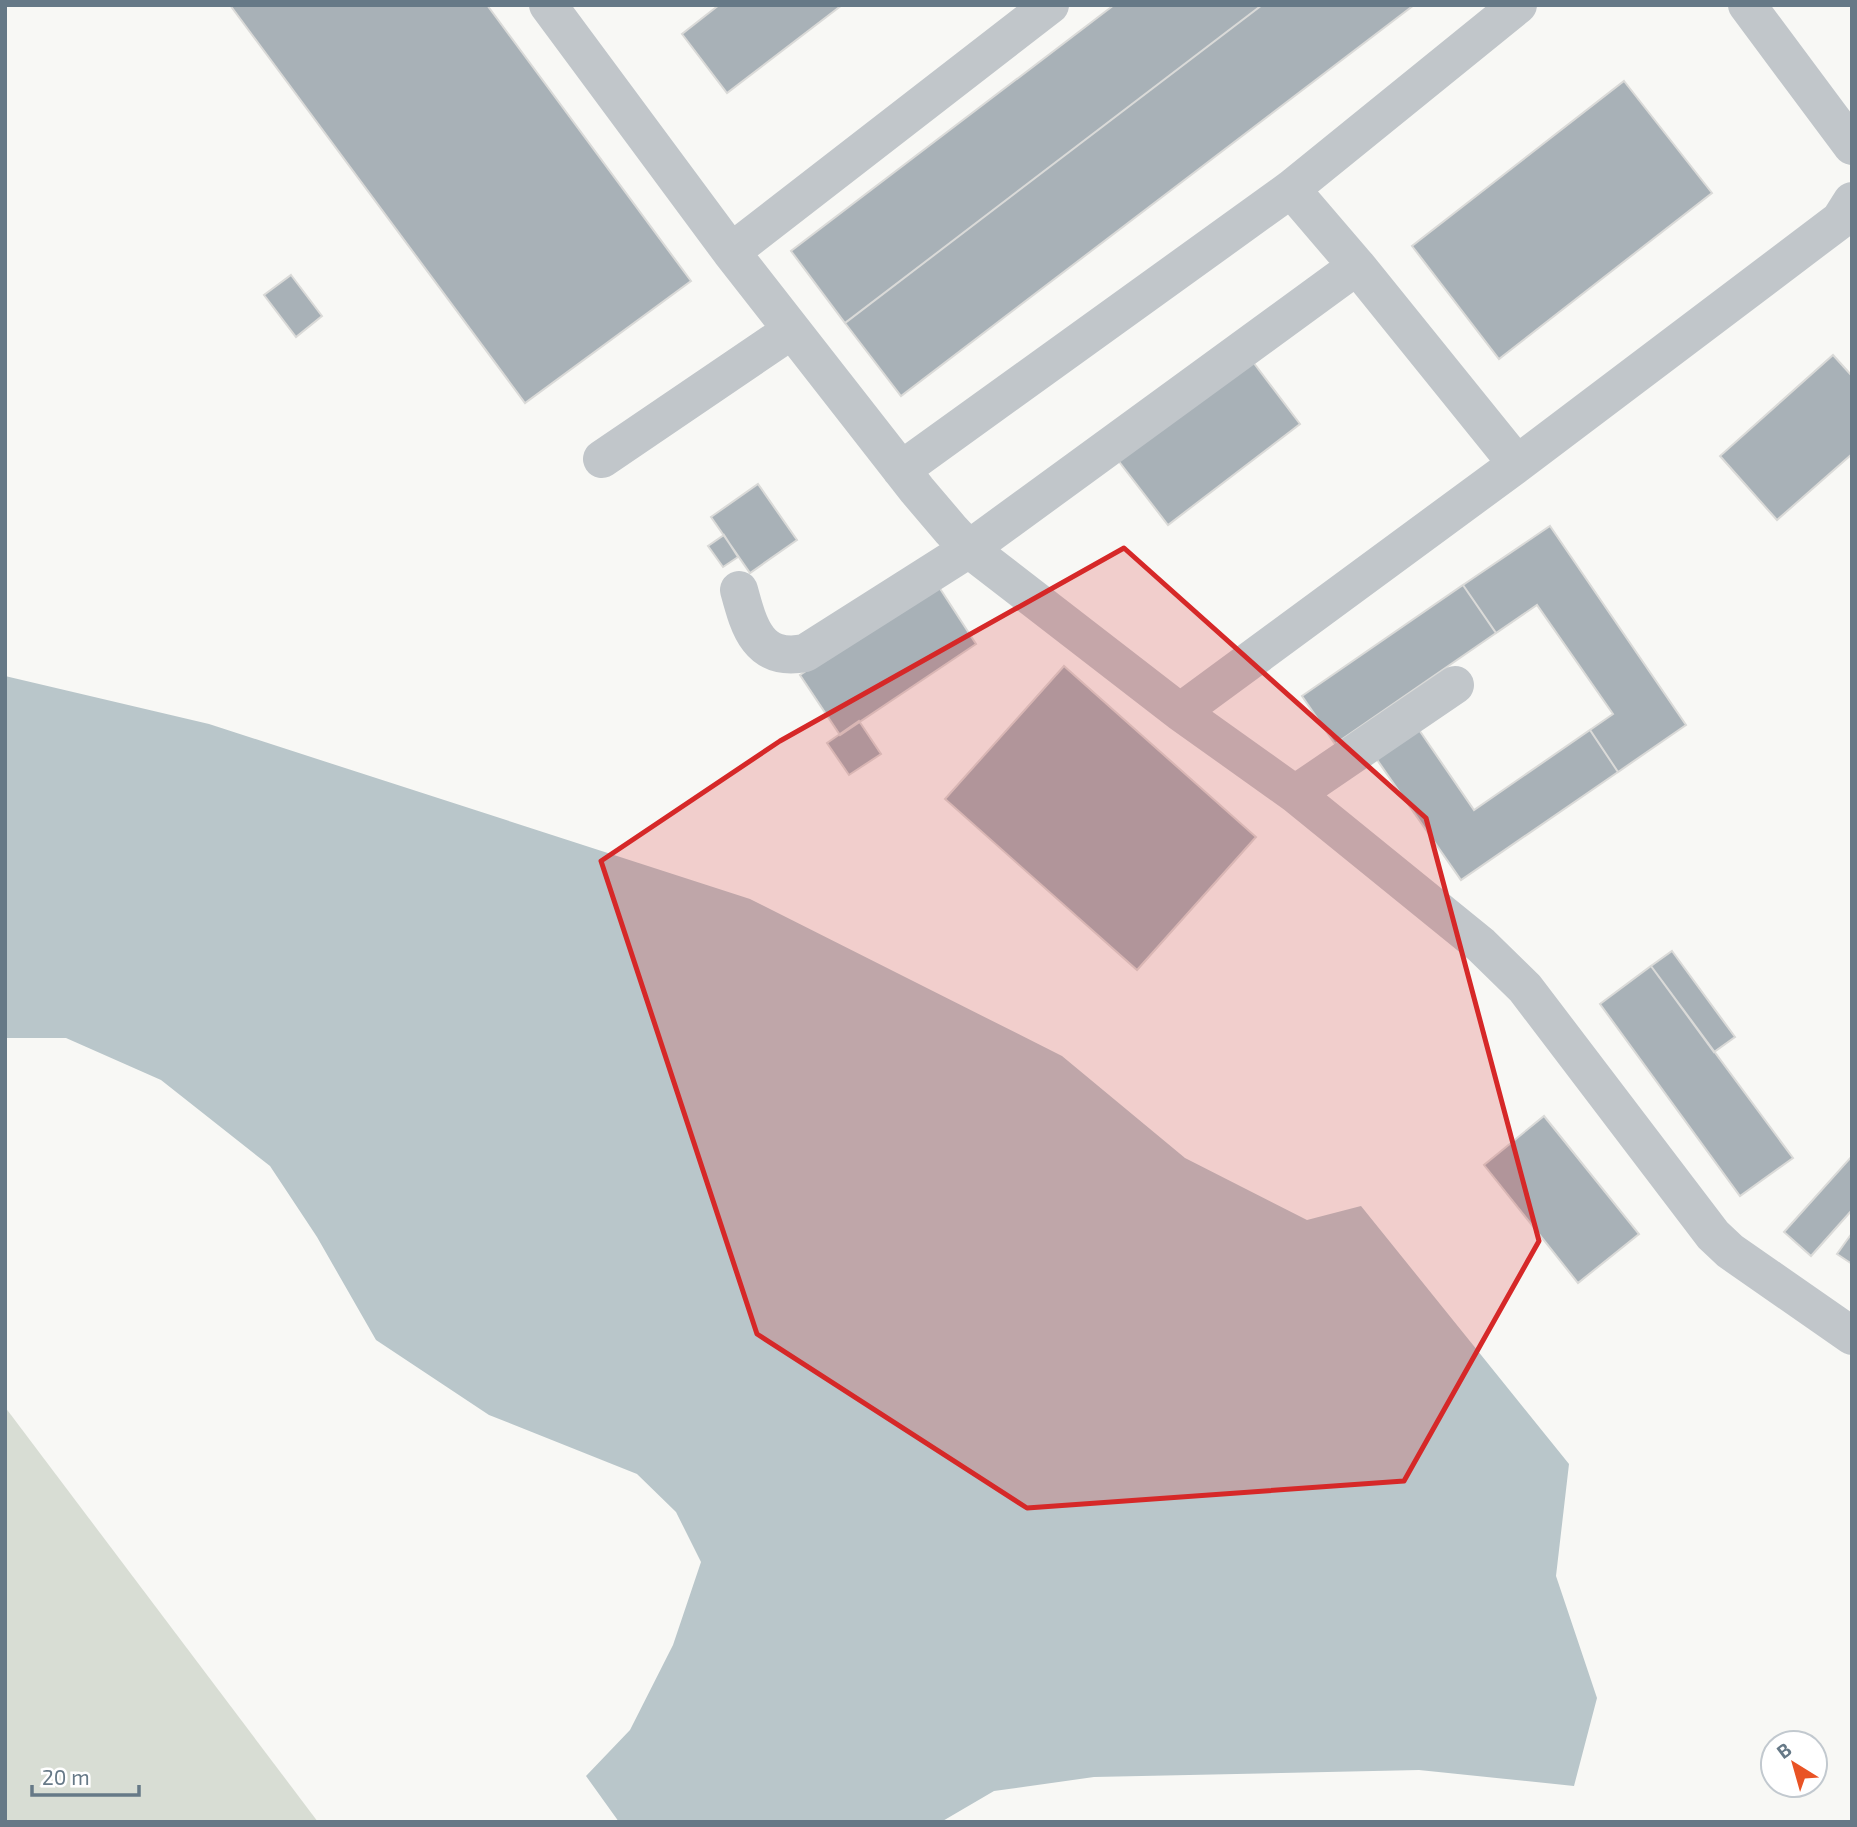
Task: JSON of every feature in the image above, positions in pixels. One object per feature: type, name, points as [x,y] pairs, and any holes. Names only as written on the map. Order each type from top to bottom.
[{"type":"lane","points":[[731,252],[1050,5]]},
{"type":"lane","points":[[901,470],[1290,189],[1518,5]]},
{"type":"lane","points":[[1747,5],[1852,146]]},
{"type":"lane","points":[[560,10],[731,252],[901,470],[969,549],[1180,712],[1295,794],[1504,966],[1524,988],[1713,1235],[1730,1251],[1852,1336]]},
{"type":"lane","points":[[1290,189],[1357,266],[1517,464]]},
{"type":"lane","points":[[1180,712],[1848,220]]},
{"type":"lane","points":[[739,590],[753,633],[764,645],[782,654],[805,653],[969,549],[1357,266]]},
{"type":"lane","points":[[603,459],[792,330]]},
{"type":"lane","points":[[1295,794],[1455,685]]},
{"type":"highlighted area","points":[[1124,548],[1426,818],[1539,1241],[1404,1481],[1027,1508],[757,1334],[601,861],[780,741]]},
{"type":"shaded area","points":[[5,676],[209,724],[750,899],[1062,1056],[1185,1158],[1307,1220],[1361,1206],[1569,1464],[1556,1576],[1597,1698],[1574,1786],[1419,1770],[1094,1777],[994,1791],[941,1822],[619,1822],[586,1776],[630,1730],[673,1645],[701,1562],[676,1512],[637,1474],[489,1415],[376,1340],[317,1237],[270,1166],[161,1080],[66,1038],[5,1038]]},
{"type":"shaded area","points":[[5,1407],[318,1822],[5,1822]]},
{"type":"building","points":[[230,5],[487,5],[691,281],[525,403]]},
{"type":"building","points":[[719,5],[842,5],[727,93],[682,34]]},
{"type":"building","points":[[1114,5],[1262,5],[845,323],[791,251]]},
{"type":"building","points":[[1262,5],[1414,5],[901,396],[845,323]]},
{"type":"building","points":[[1624,81],[1712,193],[1499,359],[1412,246]]},
{"type":"building","points":[[291,275],[322,316],[296,337],[264,295]]},
{"type":"building","points":[[1833,355],[1852,376],[1852,454],[1777,520],[1720,456]]},
{"type":"building","points":[[1250,358],[1300,424],[1168,525],[1117,459]]},
{"type":"building","points":[[758,484],[797,540],[750,573],[711,517]]},
{"type":"building","points":[[1550,526],[1686,725],[1618,772],[1590,730],[1613,714],[1537,605],[1496,633],[1463,585]]},
{"type":"building","points":[[724,535],[738,557],[723,567],[708,546]]},
{"type":"building","points":[[937,584],[976,644],[840,735],[800,675]]},
{"type":"building","points":[[1463,585],[1496,633],[1335,744],[1302,696]]},
{"type":"building","points":[[1064,666],[1256,837],[1137,970],[945,799]]},
{"type":"building","points":[[859,721],[881,754],[849,775],[827,743]]},
{"type":"building","points":[[1415,724],[1474,810],[1590,730],[1618,772],[1461,880],[1373,754]]},
{"type":"building","points":[[1672,951],[1735,1037],[1714,1052],[1651,966]]},
{"type":"building","points":[[1651,966],[1793,1158],[1740,1196],[1600,1004]]},
{"type":"building","points":[[1544,1116],[1639,1234],[1578,1283],[1484,1165]]},
{"type":"building","points":[[1852,1156],[1852,1210],[1811,1256],[1784,1232]]},
{"type":"building","points":[[1852,1233],[1852,1264],[1837,1254]]}]
